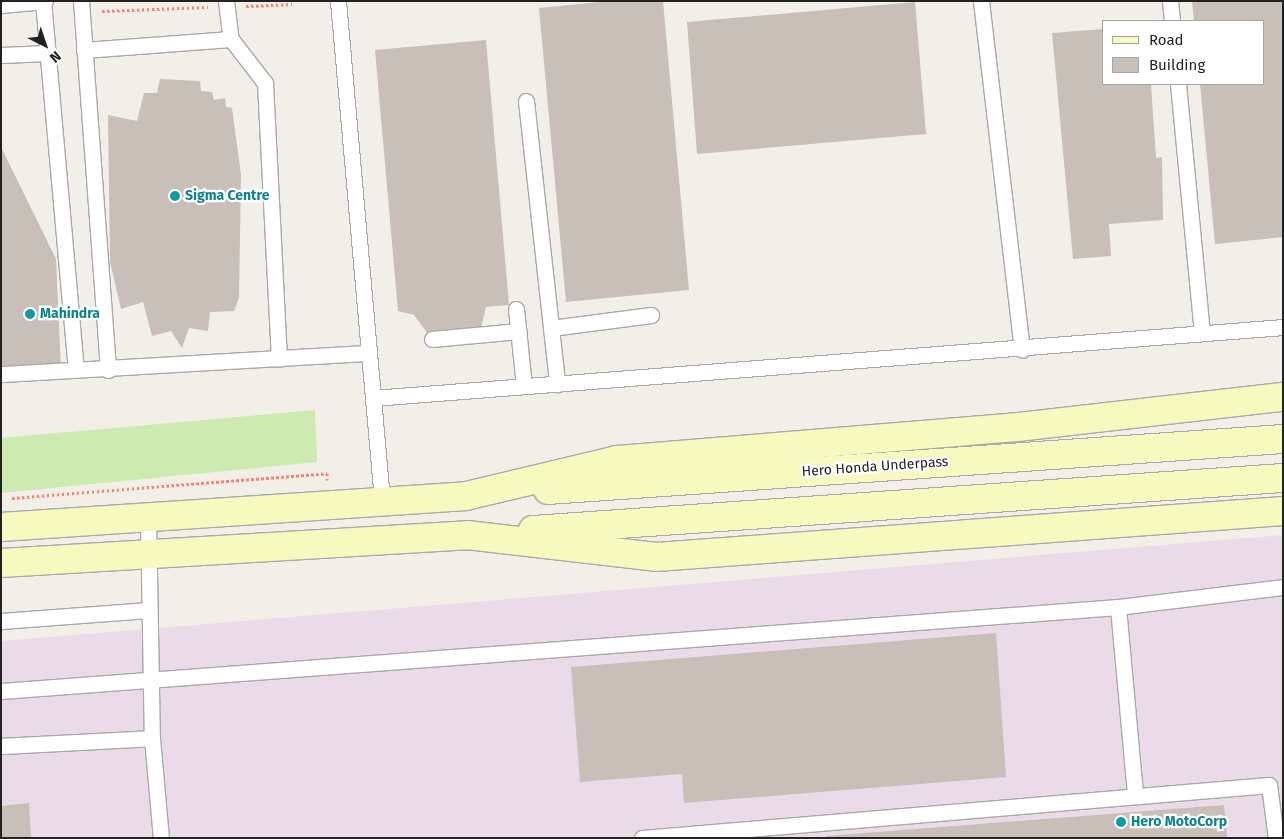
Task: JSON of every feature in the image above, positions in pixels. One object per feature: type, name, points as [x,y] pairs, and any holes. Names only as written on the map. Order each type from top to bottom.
[{"type":"main road","points":[[1,527],[382,500],[466,496],[617,460],[1018,427],[1283,397]]},
{"type":"main road","name":"Hero Honda Underpass","points":[[466,496],[1283,439]]},
{"type":"main road","points":[[1,563],[467,534],[1283,478]]},
{"type":"main road","points":[[467,534],[656,557],[1283,511]]},
{"type":"lane","points":[[1,5],[44,1],[76,370]]},
{"type":"lane","points":[[338,1],[367,353],[382,500]]},
{"type":"lane","points":[[981,1],[1022,350]]},
{"type":"lane","points":[[1170,1],[1172,20]]},
{"type":"lane","points":[[226,4],[231,39],[265,83],[278,359]]},
{"type":"lane","points":[[81,7],[108,370]]},
{"type":"lane","points":[[84,50],[231,39]]},
{"type":"lane","points":[[1,55],[48,53]]},
{"type":"lane","points":[[1178,85],[1202,332]]},
{"type":"lane","points":[[526,101],[557,384]]},
{"type":"lane","points":[[516,309],[524,386]]},
{"type":"lane","points":[[550,328],[651,315]]},
{"type":"lane","points":[[373,398],[1022,350],[1202,332],[1283,327]]},
{"type":"lane","points":[[432,339],[519,331]]},
{"type":"lane","points":[[1,374],[108,370],[367,353]]},
{"type":"lane","points":[[148,516],[152,738],[161,838]]},
{"type":"lane","points":[[1,691],[1118,607],[1283,587]]},
{"type":"lane","points":[[1118,607],[1135,795]]},
{"type":"lane","points":[[1,621],[149,610]]},
{"type":"lane","points":[[1,746],[152,738]]},
{"type":"lane","points":[[642,838],[1269,785],[1276,838]]},
{"type":"path","points":[[81,7],[292,4]]},
{"type":"path","points":[[1,499],[327,473],[328,504]]},
{"type":"shaded area","name":"Hero MotoCorp","points":[[1283,535],[1283,838],[1,838],[1,641]]},
{"type":"green space","points":[[315,410],[317,462],[1,493],[1,438]]},
{"type":"building","points":[[610,1],[663,1],[689,290],[566,302],[539,8]]},
{"type":"building","points":[[1192,1],[1283,1],[1283,237],[1215,244],[1200,85],[1264,85],[1264,20],[1194,20]]},
{"type":"building","points":[[915,2],[926,134],[697,154],[687,22]]},
{"type":"building","points":[[1102,29],[1102,85],[1151,85],[1156,158],[1162,157],[1163,220],[1109,224],[1111,256],[1073,259],[1052,33]]},
{"type":"building","points":[[486,40],[509,305],[486,307],[481,328],[428,334],[414,315],[398,311],[375,50]]},
{"type":"building","name":"Sigma Centre","points":[[160,79],[200,81],[201,91],[212,92],[214,100],[225,98],[226,107],[232,108],[241,174],[239,298],[234,311],[210,312],[208,331],[189,328],[182,348],[171,331],[152,336],[143,302],[121,309],[110,262],[108,115],[137,121],[144,93],[157,93]]},
{"type":"building","name":"Mahindra","points":[[1,147],[56,259],[61,369],[1,371]]},
{"type":"building","points":[[996,633],[1006,777],[684,803],[682,774],[580,782],[571,667]]},
{"type":"building","points":[[29,803],[31,838],[1,838],[1,806]]},
{"type":"building","name":"Hero MotoCorp","points":[[1224,805],[1227,838],[826,838],[826,836]]},
{"type":"place","name":"Sigma Centre","points":[[175,196]]},
{"type":"place","name":"Mahindra","points":[[30,314]]},
{"type":"place","name":"Hero MotoCorp","points":[[1121,822]]}]
